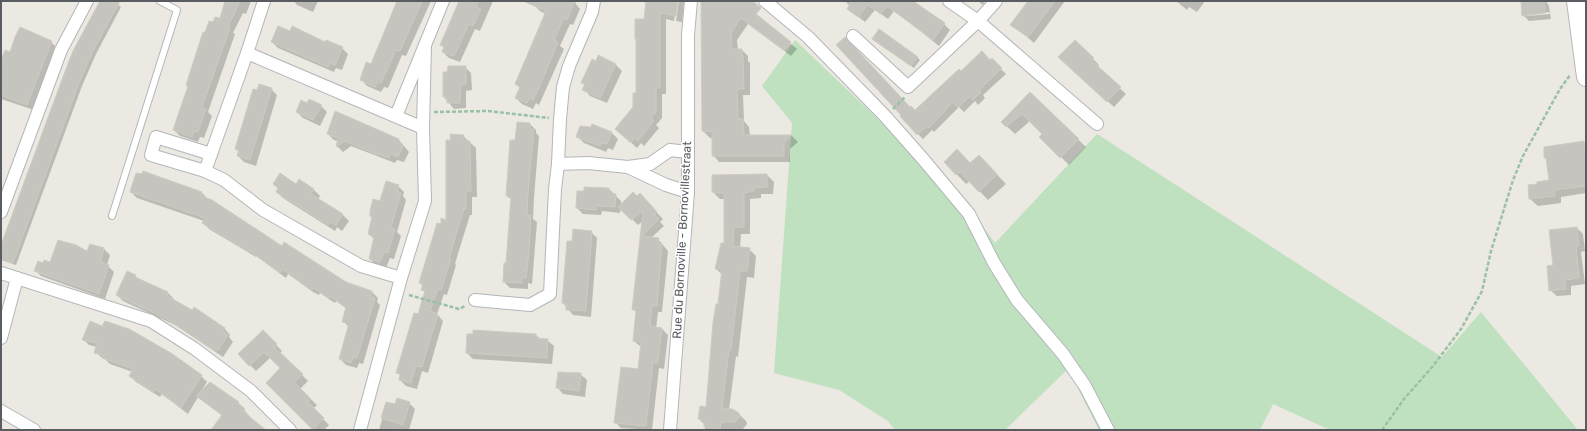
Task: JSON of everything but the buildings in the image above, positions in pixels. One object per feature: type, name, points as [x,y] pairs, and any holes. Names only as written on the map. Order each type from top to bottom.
[{"type":"street","points":[[1,212],[61,50],[87,1]]},
{"type":"street","points":[[205,171],[264,1]]},
{"type":"street","points":[[396,116],[443,1]]},
{"type":"street","points":[[475,300],[530,304],[550,294],[555,189],[564,81],[592,12],[594,1]]},
{"type":"street","name":"Rue du Bornoville - Bornovillestraat","points":[[670,430],[688,192],[688,35],[691,1]]},
{"type":"street","points":[[765,1],[808,37],[885,116],[923,159],[968,214],[994,263],[1017,300],[1063,354],[1085,386],[1108,430]]},
{"type":"street","points":[[949,1],[978,21],[1097,124]]},
{"type":"street","points":[[853,36],[908,87],[978,21],[996,1]]},
{"type":"street","points":[[1576,1],[1578,76]]},
{"type":"street","points":[[360,430],[397,292],[425,201],[425,45]]},
{"type":"street","points":[[247,53],[424,128]]},
{"type":"street","points":[[210,154],[156,137],[151,155],[205,171],[224,180],[263,210],[361,266],[401,278]]},
{"type":"street","points":[[558,164],[588,163],[628,167],[650,164],[670,150],[688,152]]},
{"type":"street","points":[[628,167],[666,185],[688,192]]},
{"type":"street","points":[[1,273],[151,321],[195,348],[252,391],[290,430]]},
{"type":"street","points":[[1,338],[18,278]]},
{"type":"street","points":[[1,411],[34,430]]},
{"type":"lane","points":[[112,216],[177,10],[160,1]]},
{"type":"path","points":[[1382,430],[1404,399],[1433,366],[1465,323],[1482,291],[1491,251],[1520,162],[1560,89],[1578,76]]},
{"type":"path","points":[[885,116],[905,98],[908,87]]},
{"type":"path","points":[[424,112],[488,111],[560,119]]},
{"type":"path","points":[[397,292],[459,309],[475,300]]},
{"type":"green space","points":[[795,40],[970,209],[995,243],[1097,134],[1442,357],[1481,312],[1578,430],[1330,430],[1273,404],[1260,430],[1099,430],[1068,369],[1005,430],[895,430],[888,421],[839,390],[774,373],[792,123],[762,86]]}]
